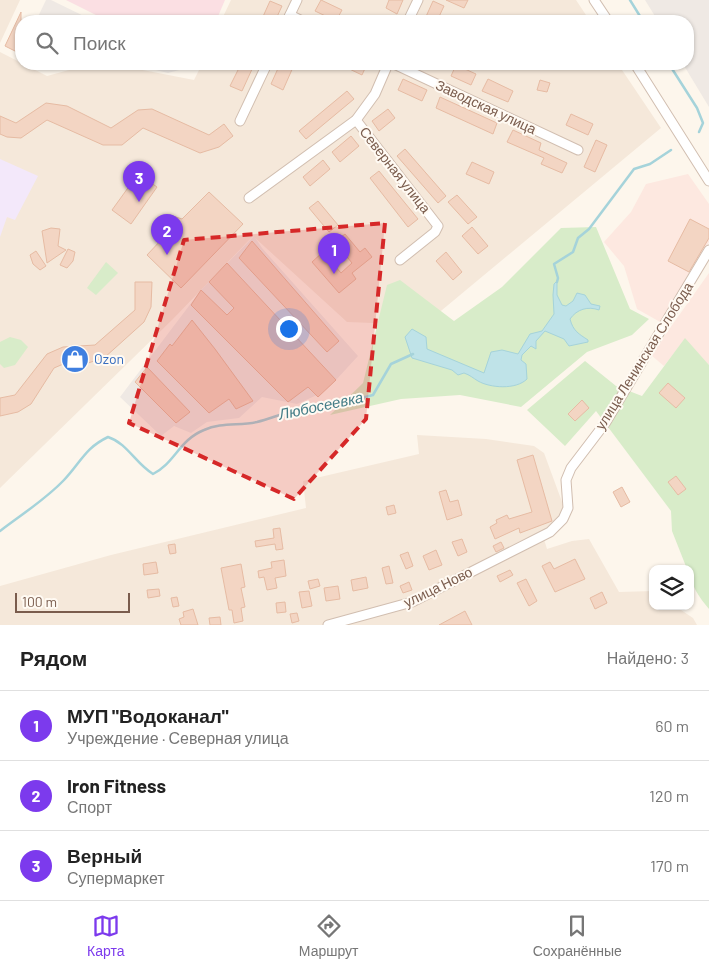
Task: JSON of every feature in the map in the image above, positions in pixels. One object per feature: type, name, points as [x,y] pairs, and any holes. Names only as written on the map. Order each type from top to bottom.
[{"type":"street","points":[[290,15],[297,0]]},
{"type":"street","points":[[411,15],[418,0]]},
{"type":"street","points":[[594,0],[604,15]]},
{"type":"street","points":[[240,121],[264,70]]},
{"type":"street","points":[[249,198],[356,120],[375,94],[385,70]]},
{"type":"street","name":"Заводская улица","points":[[407,70],[578,150]]},
{"type":"street","points":[[639,70],[709,181]]},
{"type":"street","name":"Северная улица","points":[[356,120],[438,226],[435,232],[400,260]]},
{"type":"street","name":"улица Ленинская Слобода","points":[[542,534],[550,532],[564,520],[568,508],[566,480],[571,468],[606,422],[709,250]]},
{"type":"street","name":"улица Ново","points":[[328,625],[412,602],[542,534]]},
{"type":"highlighted area","points":[[385,223],[366,419],[294,499],[129,423],[184,240]]},
{"type":"shaded area","points":[[0,0],[20,0],[0,43]]},
{"type":"shaded area","points":[[46,0],[51,0],[82,15],[39,15]]},
{"type":"shaded area","points":[[66,0],[225,0],[219,15],[96,15]]},
{"type":"shaded area","points":[[231,0],[576,0],[586,15],[224,15]]},
{"type":"shaded area","points":[[645,0],[709,0],[709,107],[687,70],[694,70],[694,15],[654,15]]},
{"type":"shaded area","points":[[0,52],[15,60],[15,70],[35,70],[47,76],[69,70],[143,70],[194,80],[199,70],[622,70],[661,128],[424,325],[347,322],[253,236],[173,319],[0,488]]},
{"type":"shaded area","points":[[156,70],[179,70],[168,73]]},
{"type":"shaded area","points":[[0,159],[38,176],[15,220],[7,217],[0,237]]},
{"type":"shaded area","points":[[688,174],[709,204],[709,242],[662,323],[637,309],[624,266],[604,242],[631,212],[646,184]]},
{"type":"shaded area","points":[[254,236],[262,248],[358,356],[336,380],[317,395],[297,404],[262,397],[239,418],[207,422],[191,433],[174,426],[161,436],[120,397],[201,290]]},
{"type":"shaded area","points":[[709,273],[709,365],[685,339],[664,366],[651,355]]},
{"type":"shaded area","points":[[417,435],[486,439],[534,446],[544,453],[565,510],[554,527],[542,533],[547,549],[572,541],[589,539],[619,592],[649,591],[649,610],[681,610],[693,618],[697,625],[0,625],[0,586],[111,555],[306,508],[303,481],[419,454]]},
{"type":"green space","points":[[596,227],[630,309],[649,319],[632,335],[587,352],[521,407],[460,395],[401,399],[330,415],[363,383],[387,285],[400,280],[454,321],[502,287],[561,228]]},
{"type":"green space","points":[[106,262],[118,273],[96,295],[87,288]]},
{"type":"green space","points":[[10,337],[21,340],[28,347],[15,365],[4,368],[0,364],[0,342]]},
{"type":"green space","points":[[685,338],[709,365],[709,609],[694,588],[694,565],[685,565],[672,531],[671,511],[596,411],[565,446],[527,410],[585,361],[616,386],[642,396]]},
{"type":"water","points":[[557,281],[557,295],[562,305],[566,306],[573,301],[577,293],[585,295],[591,304],[600,306],[599,310],[583,309],[570,319],[575,329],[588,342],[569,346],[564,339],[545,331],[536,341],[536,349],[531,346],[522,355],[521,360],[526,364],[527,379],[522,383],[503,387],[489,385],[464,373],[458,375],[452,370],[412,358],[405,337],[412,329],[426,337],[427,349],[484,373],[491,352],[502,350],[518,354],[530,334],[542,331],[554,314],[554,284]]},
{"type":"building","points":[[321,0],[342,10],[339,15],[323,15],[315,11]]},
{"type":"building","points":[[389,0],[403,0],[397,14],[386,8]]},
{"type":"building","points":[[446,0],[468,0],[464,8]]},
{"type":"building","points":[[270,1],[282,6],[278,15],[264,15]]},
{"type":"building","points":[[433,1],[444,6],[440,15],[427,15]]},
{"type":"building","points":[[15,25],[15,51],[5,46]]},
{"type":"building","points":[[238,70],[252,70],[242,91],[230,86]]},
{"type":"building","points":[[277,70],[292,70],[283,90],[271,84]]},
{"type":"building","points":[[352,70],[364,70],[362,75]]},
{"type":"building","points":[[454,70],[467,70],[476,74],[471,85],[451,76]]},
{"type":"building","points":[[403,79],[427,90],[422,101],[398,90]]},
{"type":"building","points":[[488,79],[513,91],[508,102],[482,91]]},
{"type":"building","points":[[540,80],[550,83],[547,92],[537,90]]},
{"type":"building","points":[[347,91],[354,99],[306,139],[299,131]]},
{"type":"building","points":[[440,97],[497,123],[493,134],[436,108]]},
{"type":"building","points":[[46,103],[67,106],[111,128],[138,110],[152,109],[209,135],[224,124],[233,136],[219,147],[200,153],[143,128],[122,145],[103,145],[47,120],[21,138],[7,137],[0,134],[0,116],[16,123]]},
{"type":"building","points":[[388,109],[395,118],[379,131],[372,121]]},
{"type":"building","points":[[571,114],[593,124],[588,135],[566,125]]},
{"type":"building","points":[[513,130],[541,143],[539,150],[567,163],[562,173],[541,164],[544,158],[507,142]]},
{"type":"building","points":[[351,136],[359,146],[340,162],[332,152]]},
{"type":"building","points":[[596,140],[607,145],[595,172],[584,167]]},
{"type":"building","points":[[405,149],[446,196],[438,203],[397,156]]},
{"type":"building","points":[[323,160],[330,169],[310,186],[303,177]]},
{"type":"building","points":[[472,162],[494,172],[489,184],[466,174]]},
{"type":"building","points":[[379,171],[418,219],[408,227],[370,178]]},
{"type":"building","points":[[138,174],[157,187],[131,224],[112,210]]},
{"type":"building","points":[[209,192],[243,224],[181,288],[147,255],[162,239],[158,227],[162,219],[170,215],[182,219]]},
{"type":"building","points":[[457,195],[477,217],[468,224],[448,202]]},
{"type":"building","points":[[318,201],[338,225],[329,232],[309,208]]},
{"type":"building","points":[[690,219],[709,229],[709,238],[689,272],[668,261]]},
{"type":"building","points":[[472,227],[488,246],[478,254],[462,236]]},
{"type":"building","points":[[51,228],[60,229],[58,246],[66,250],[47,263],[42,231]]},
{"type":"building","points":[[345,234],[360,252],[365,248],[372,257],[352,273],[356,279],[339,293],[312,262],[323,252],[341,273],[352,263],[335,242]]},
{"type":"building","points":[[252,241],[339,341],[327,352],[239,258]]},
{"type":"building","points":[[68,249],[75,252],[73,261],[67,268],[60,265]]},
{"type":"building","points":[[36,251],[46,266],[40,270],[33,264],[30,255]]},
{"type":"building","points":[[446,252],[462,272],[453,280],[436,261]]},
{"type":"building","points":[[227,263],[336,380],[318,397],[308,387],[288,402],[191,305],[201,290],[227,315],[234,308],[209,282]]},
{"type":"building","points":[[135,282],[152,282],[151,307],[144,322],[104,358],[88,363],[68,362],[54,368],[31,404],[18,412],[0,416],[0,398],[15,395],[47,354],[63,347],[95,345],[135,310]]},
{"type":"building","points":[[192,320],[253,401],[236,409],[229,399],[209,413],[157,361],[170,344],[172,346]]},
{"type":"building","points":[[147,367],[190,412],[176,423],[135,382]]},
{"type":"building","points":[[668,383],[685,398],[676,408],[659,393]]},
{"type":"building","points":[[582,400],[589,408],[575,421],[568,414]]},
{"type":"building","points":[[533,455],[552,521],[520,533],[519,528],[495,539],[490,527],[497,523],[496,520],[507,515],[509,519],[532,512],[517,460]]},
{"type":"building","points":[[676,476],[686,489],[678,495],[668,482]]},
{"type":"building","points":[[622,487],[630,502],[621,507],[613,492]]},
{"type":"building","points":[[446,490],[450,502],[458,500],[462,515],[447,520],[439,492]]},
{"type":"building","points":[[394,505],[396,513],[388,515],[386,507]]},
{"type":"building","points":[[280,528],[283,549],[276,550],[275,544],[256,547],[255,541],[274,538],[273,529]]},
{"type":"building","points":[[462,539],[467,552],[458,556],[452,542]]},
{"type":"building","points":[[501,542],[504,548],[496,552],[493,546]]},
{"type":"building","points":[[175,544],[176,553],[170,554],[168,545]]},
{"type":"building","points":[[436,550],[442,565],[429,570],[423,556]]},
{"type":"building","points":[[408,552],[413,566],[406,569],[400,555]]},
{"type":"building","points":[[575,559],[585,579],[555,592],[542,566],[550,562],[554,569]]},
{"type":"building","points":[[284,560],[286,576],[275,578],[277,588],[267,590],[264,577],[259,578],[258,571],[272,568],[271,562]]},
{"type":"building","points":[[156,562],[158,573],[144,575],[143,564]]},
{"type":"building","points":[[241,564],[245,587],[241,588],[245,607],[241,608],[243,621],[234,623],[232,610],[229,610],[221,568]]},
{"type":"building","points":[[389,566],[393,583],[386,584],[382,568]]},
{"type":"building","points":[[510,570],[513,575],[500,582],[497,576]]},
{"type":"building","points":[[366,577],[368,588],[353,591],[351,580]]},
{"type":"building","points":[[318,579],[320,586],[310,589],[308,581]]},
{"type":"building","points":[[526,579],[537,601],[529,606],[517,583]]},
{"type":"building","points":[[409,582],[412,590],[403,593],[400,586]]},
{"type":"building","points":[[338,586],[340,599],[326,601],[324,588]]},
{"type":"building","points":[[159,589],[160,596],[148,598],[147,590]]},
{"type":"building","points":[[309,591],[312,606],[302,608],[299,592]]},
{"type":"building","points":[[602,592],[607,603],[595,609],[590,598]]},
{"type":"building","points":[[177,597],[179,606],[173,607],[171,598]]},
{"type":"building","points":[[285,602],[286,612],[277,613],[276,603]]},
{"type":"building","points":[[193,609],[198,625],[181,625],[179,619],[184,617],[183,612]]},
{"type":"building","points":[[465,611],[472,625],[439,625]]},
{"type":"building","points":[[297,613],[299,621],[292,623],[290,614]]},
{"type":"building","points":[[220,617],[221,625],[210,625],[209,618]]},
{"type":"waterway","name":"Любосеевка","points":[[630,0],[639,15]]},
{"type":"waterway","name":"Любосеевка","points":[[673,70],[697,108],[703,123],[699,132]]},
{"type":"waterway","name":"Любосеевка","points":[[557,282],[558,278],[554,264],[573,252],[578,238],[589,229],[634,169],[650,164],[671,150]]},
{"type":"waterway","name":"Любосеевка","points":[[0,531],[49,494],[64,480],[88,451],[108,437],[121,444],[141,465],[153,474],[167,464],[183,445],[204,430],[224,425],[257,422],[296,410],[373,395],[391,364],[413,354]]},
{"type":"place","name":"Верный","points":[[139,202]]},
{"type":"place","name":"Iron Fitness","points":[[167,255]]},
{"type":"place","name":"МУП \"Водоканал\"","points":[[334,274]]},
{"type":"place","name":"Ozon","points":[[75,359]]}]
